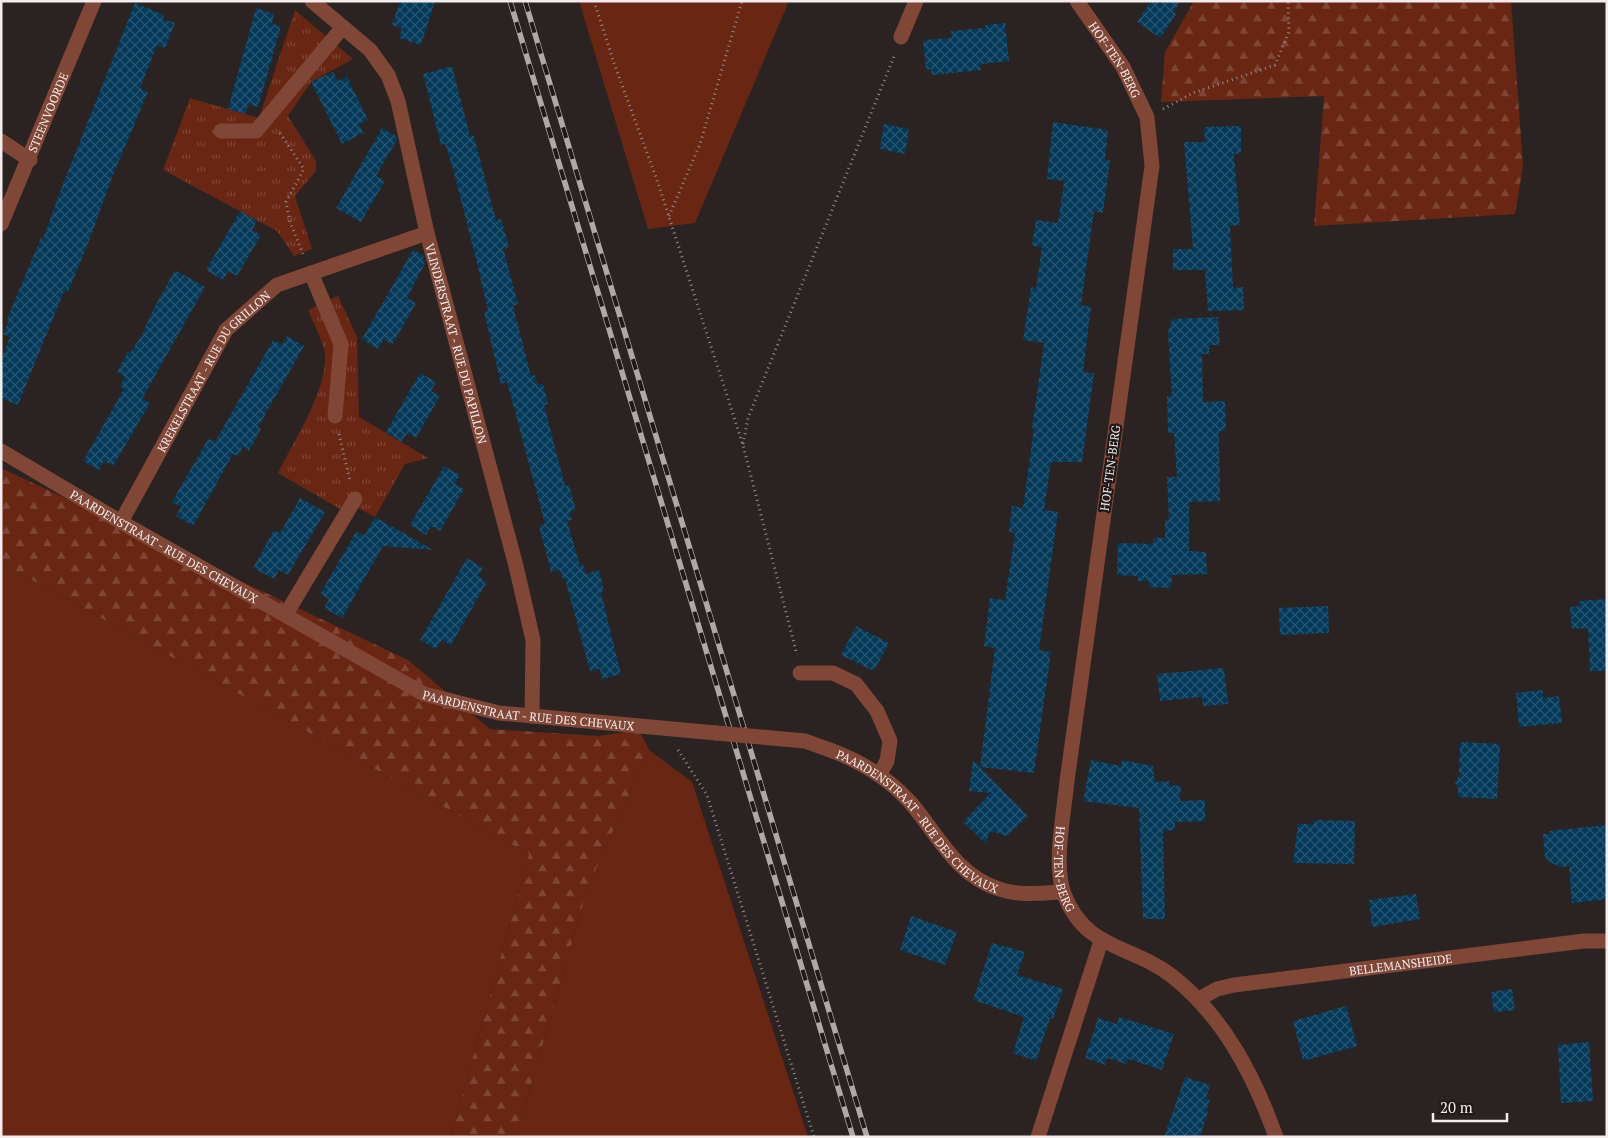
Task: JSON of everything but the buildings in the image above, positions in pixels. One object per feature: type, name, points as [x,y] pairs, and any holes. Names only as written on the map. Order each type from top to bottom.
[{"type":"street","name":"STEENVOORDE","points":[[1,224],[30,160],[94,1]]},
{"type":"street","name":"VLINDERSTRAAT - RUE DU PAPILLON","points":[[312,1],[370,50],[388,75],[398,101],[426,233],[516,566],[533,640],[532,716]]},
{"type":"street","points":[[901,37],[916,1]]},
{"type":"street","name":"HOF-TEN-BERG","points":[[1077,1],[1123,67],[1147,118],[1152,166],[1067,781],[1060,868],[1063,892],[1078,920],[1088,932],[1101,941],[1129,952],[1171,975],[1198,999],[1225,1032],[1247,1068],[1276,1137]]},
{"type":"street","points":[[220,131],[256,131],[343,27]]},
{"type":"street","points":[[1,142],[30,160]]},
{"type":"street","name":"KREKELSTRAAT - RUE DU GRILLON","points":[[121,522],[226,330],[278,285],[426,233]]},
{"type":"street","points":[[312,273],[341,344],[335,416]]},
{"type":"street","name":"PAARDENSTRAAT - RUE DES CHEVAUX","points":[[1,451],[121,522],[424,694],[499,713],[805,742],[846,756],[879,775],[908,800],[956,862],[980,880],[1008,892],[1063,892]]},
{"type":"street","points":[[286,614],[355,499]]},
{"type":"street","points":[[800,673],[833,673],[856,684],[877,711],[890,740],[887,761],[879,775]]},
{"type":"street","points":[[1038,1137],[1101,941]]},
{"type":"street","name":"BELLEMANSHEIDE","points":[[1198,999],[1217,989],[1234,984],[1574,942],[1607,941]]},
{"type":"path","points":[[594,1],[669,217],[743,444],[748,470],[795,645],[800,673]]},
{"type":"path","points":[[669,217],[700,144],[742,1]]},
{"type":"path","points":[[1147,118],[1193,93],[1275,65],[1289,32],[1288,1]]},
{"type":"path","points":[[743,444],[748,418],[901,37]]},
{"type":"path","points":[[269,116],[304,169],[286,202],[290,222],[312,273]]},
{"type":"path","points":[[335,416],[355,499]]},
{"type":"path","points":[[677,748],[706,795],[814,1137]]},
{"type":"green space","points":[[579,1],[789,1],[695,223],[648,229]]},
{"type":"green space","points":[[1194,1],[1511,1],[1523,166],[1515,214],[1314,226],[1324,96],[1161,102],[1165,52]]},
{"type":"green space","points":[[295,10],[353,59],[311,82],[288,116],[316,161],[316,171],[295,196],[312,249],[294,256],[277,231],[163,170],[190,98],[259,118]]},
{"type":"green space","points":[[338,296],[357,337],[359,417],[428,458],[405,464],[375,517],[345,501],[340,509],[278,473],[310,412],[317,395],[325,363],[324,349],[308,310]]},
{"type":"green space","points":[[1,468],[408,660],[490,729],[599,736],[639,730],[649,750],[588,887],[516,1137],[451,1137],[529,854],[1,563]]},
{"type":"green space","points":[[1,563],[529,854],[451,1137],[1,1137]]},
{"type":"green space","points":[[649,750],[692,782],[808,1137],[516,1137],[588,887]]},
{"type":"railway","points":[[510,1],[853,1137]]},
{"type":"railway","points":[[525,1],[867,1137]]}]
